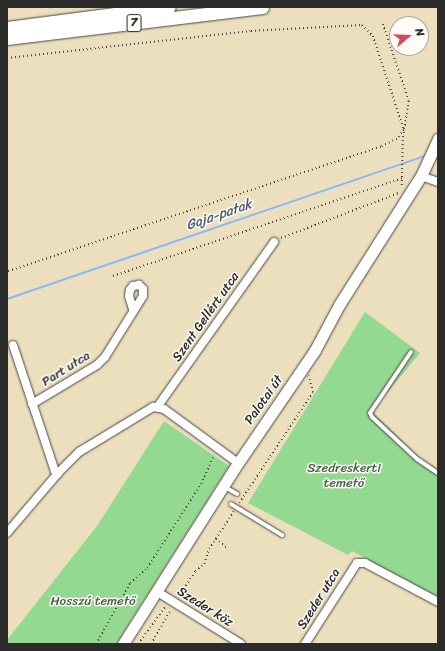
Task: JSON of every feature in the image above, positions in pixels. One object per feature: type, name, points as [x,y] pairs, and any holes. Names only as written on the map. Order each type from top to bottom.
[{"type":"main road","name":"7","points":[[7,28],[169,7]]},
{"type":"main road","name":"7","points":[[7,38],[262,7]]},
{"type":"main road","name":"Palotai út","points":[[123,644],[238,462],[307,362],[339,305],[422,173],[438,140]]},
{"type":"street","points":[[422,173],[438,182]]},
{"type":"street","name":"Szent Gellért utca","points":[[158,406],[274,242]]},
{"type":"street","name":"Part utca","points":[[32,404],[97,365],[112,347],[133,308]]},
{"type":"street","name":"Part utca","points":[[13,345],[55,471],[58,473]]},
{"type":"street","points":[[7,533],[58,473],[91,444],[148,409],[158,406],[238,462]]},
{"type":"street","name":"Szeder utca","points":[[305,644],[353,566],[365,563],[438,602]]},
{"type":"street","name":"Szeder köz","points":[[156,591],[241,644]]},
{"type":"lane","points":[[412,352],[370,413],[372,417],[417,460],[438,473]]},
{"type":"lane","points":[[223,485],[237,494]]},
{"type":"lane","points":[[231,504],[282,535]]},
{"type":"path","points":[[113,276],[403,178],[403,140],[409,101],[383,24]]},
{"type":"path","points":[[7,58],[251,31],[362,25],[372,36],[404,130]]},
{"type":"path","points":[[7,272],[381,147],[398,139],[404,130]]},
{"type":"path","points":[[274,242],[304,228],[402,192]]},
{"type":"path","points":[[151,644],[174,603],[195,571],[204,564],[216,539],[236,507],[313,392],[308,375]]},
{"type":"path","points":[[96,644],[130,583],[147,568],[201,484],[218,447]]},
{"type":"path","points":[[216,539],[229,549]]},
{"type":"path","points":[[138,644],[163,608],[174,603]]},
{"type":"green space","name":"Szedreskerti temető","points":[[365,312],[420,353],[372,411],[422,460],[438,470],[438,599],[352,551],[348,555],[248,503]]},
{"type":"green space","name":"Hosszú temető","points":[[164,421],[229,466],[116,644],[7,644],[7,640],[97,526]]},
{"type":"waterway","name":"Gaja-patak","points":[[7,299],[425,156]]}]
